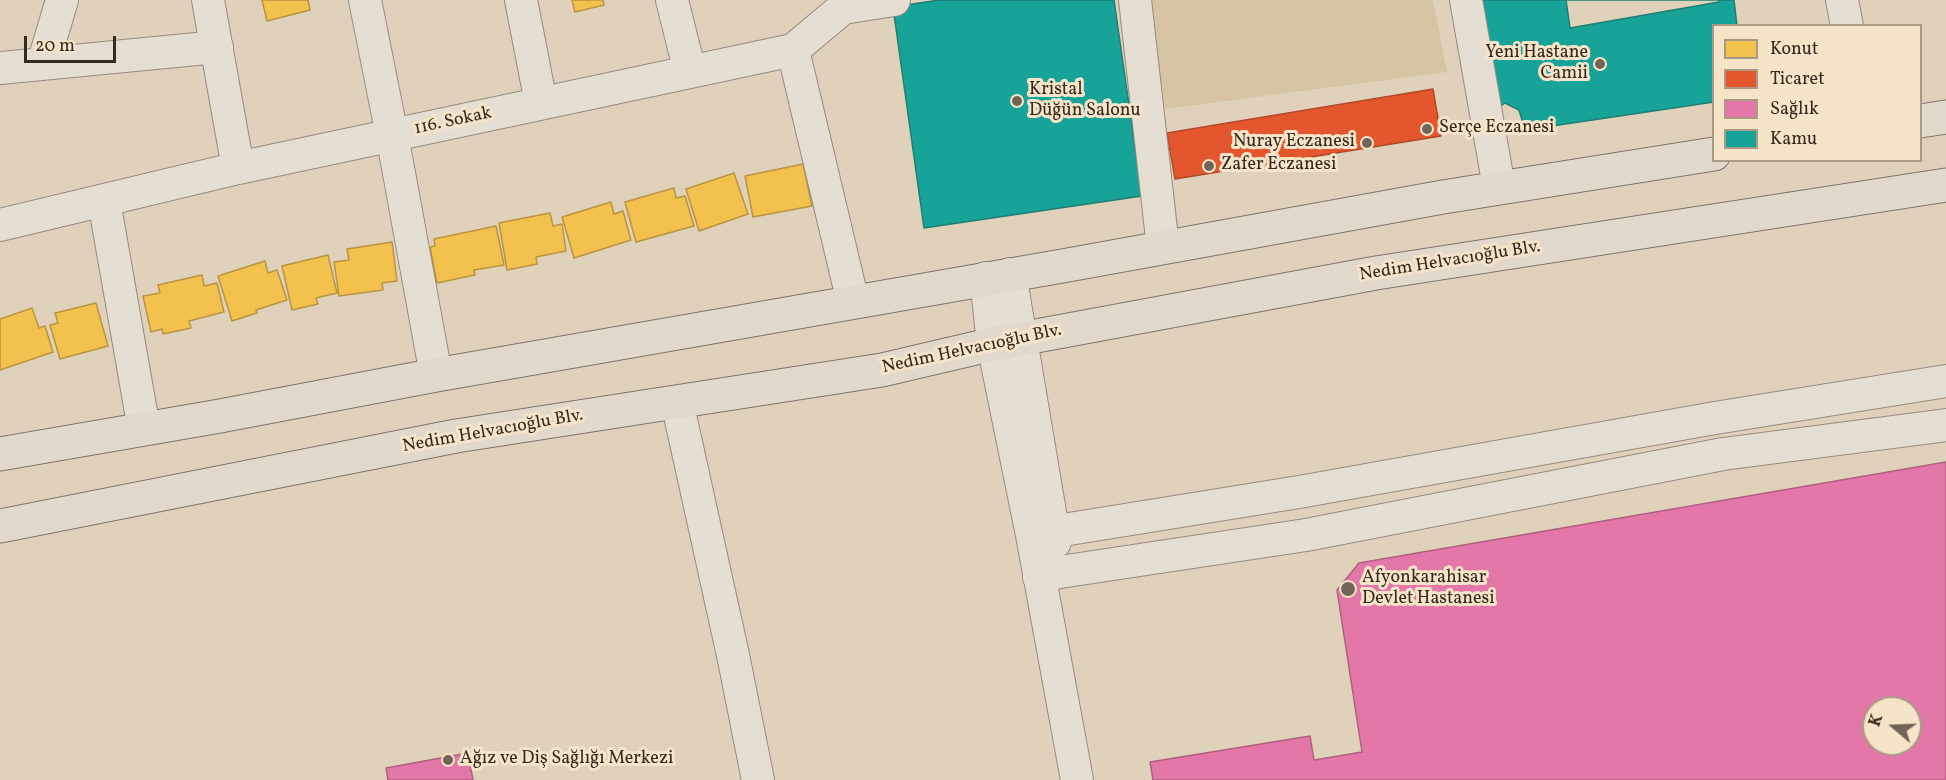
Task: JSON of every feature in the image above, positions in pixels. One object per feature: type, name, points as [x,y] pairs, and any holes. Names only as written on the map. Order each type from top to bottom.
[{"type":"main road","points":[[1922,121],[1946,117]]},
{"type":"main road","points":[[0,454],[1499,188],[1712,154]]},
{"type":"main road","name":"Nedim Helvacıoğlu Blv.","points":[[0,526],[456,436],[882,370],[1006,341],[1376,273],[1946,185]]},
{"type":"street","points":[[43,64],[62,0]]},
{"type":"street","points":[[208,0],[238,168]]},
{"type":"street","points":[[365,0],[436,375]]},
{"type":"street","points":[[521,0],[541,103]]},
{"type":"street","points":[[672,0],[690,72]]},
{"type":"street","name":"116. Sokak","points":[[0,225],[238,168],[793,50],[842,4],[894,0]]},
{"type":"street","points":[[1135,0],[1163,247]]},
{"type":"street","points":[[1466,0],[1499,188]]},
{"type":"street","points":[[1842,0],[1847,24]]},
{"type":"street","points":[[0,68],[218,47]]},
{"type":"street","points":[[793,50],[853,302]]},
{"type":"street","points":[[104,201],[144,429]]},
{"type":"street","points":[[998,276],[1006,341],[1050,575],[1077,780]]},
{"type":"street","points":[[1043,533],[1299,492],[1715,418],[1946,381]]},
{"type":"street","points":[[677,402],[758,780]]},
{"type":"street","points":[[1050,575],[1306,535],[1723,454],[1946,424]]},
{"type":"shaded area","points":[[1150,0],[1433,0],[1447,72],[1165,109]]},
{"type":"building: Konut","points":[[262,0],[308,0],[310,10],[267,21]]},
{"type":"building: Konut","points":[[572,0],[603,0],[604,5],[575,12]]},
{"type":"building: Konut","points":[[803,164],[812,206],[753,217],[745,176]]},
{"type":"building: Konut","points":[[734,173],[748,214],[699,231],[686,189]]},
{"type":"building: Konut","points":[[674,188],[676,198],[685,196],[694,226],[636,242],[625,202]]},
{"type":"building: Konut","points":[[611,202],[614,214],[623,211],[631,240],[574,258],[562,217]]},
{"type":"building: Konut","points":[[550,213],[553,226],[562,224],[566,251],[536,257],[537,264],[507,270],[499,223]]},
{"type":"building: Konut","points":[[496,226],[504,265],[474,270],[475,275],[437,283],[430,247],[435,246],[434,239]]},
{"type":"building: Konut","points":[[392,242],[397,281],[382,283],[383,290],[339,296],[334,262],[349,260],[347,249]]},
{"type":"building: Konut","points":[[328,255],[337,293],[316,298],[318,304],[292,310],[282,266]]},
{"type":"building: Konut","points":[[265,261],[268,273],[277,270],[287,300],[232,321],[218,276]]},
{"type":"building: Konut","points":[[202,275],[204,286],[217,283],[224,312],[189,321],[191,328],[163,334],[162,329],[151,332],[143,296],[160,293],[158,285]]},
{"type":"building: Konut","points":[[96,303],[108,346],[60,359],[50,325],[58,323],[55,313]]},
{"type":"building: Konut","points":[[32,308],[39,328],[45,326],[53,352],[0,370],[0,319]]},
{"type":"building: Ticaret","points":[[1433,89],[1441,136],[1175,179],[1167,133]]},
{"type":"building: Sağlık","points":[[1946,462],[1946,780],[1153,780],[1150,762],[1310,736],[1314,760],[1362,752],[1337,590],[1359,563]]},
{"type":"building: Sağlık","name":"Ağız ve Diş Sağlığı Merkezi","points":[[468,753],[473,780],[388,780],[386,768]]},
{"type":"building: Kamu","name":"Kristal Düğün Salonu","points":[[939,0],[1114,0],[1142,196],[924,228],[893,7]]},
{"type":"building: Kamu","name":"Yeni Hastane Camii","points":[[1476,0],[1734,0],[1737,24],[1712,24],[1712,102],[1525,130],[1519,110],[1505,103],[1495,110]]},
{"type":"building: Kamu","points":[[1566,0],[1719,0],[1719,2],[1570,28]]},
{"type":"place","name":"Yeni Hastane Camii","points":[[1600,64]]},
{"type":"place","name":"Kristal Düğün Salonu","points":[[1017,101]]},
{"type":"place","name":"Serçe Eczanesi","points":[[1427,129]]},
{"type":"place","name":"Nuray Eczanesi","points":[[1367,143]]},
{"type":"place","name":"Zafer Eczanesi","points":[[1209,166]]},
{"type":"place","name":"Afyonkarahisar Devlet Hastanesi","points":[[1348,589]]},
{"type":"place","name":"Ağız ve Diş Sağlığı Merkezi","points":[[448,760]]}]
